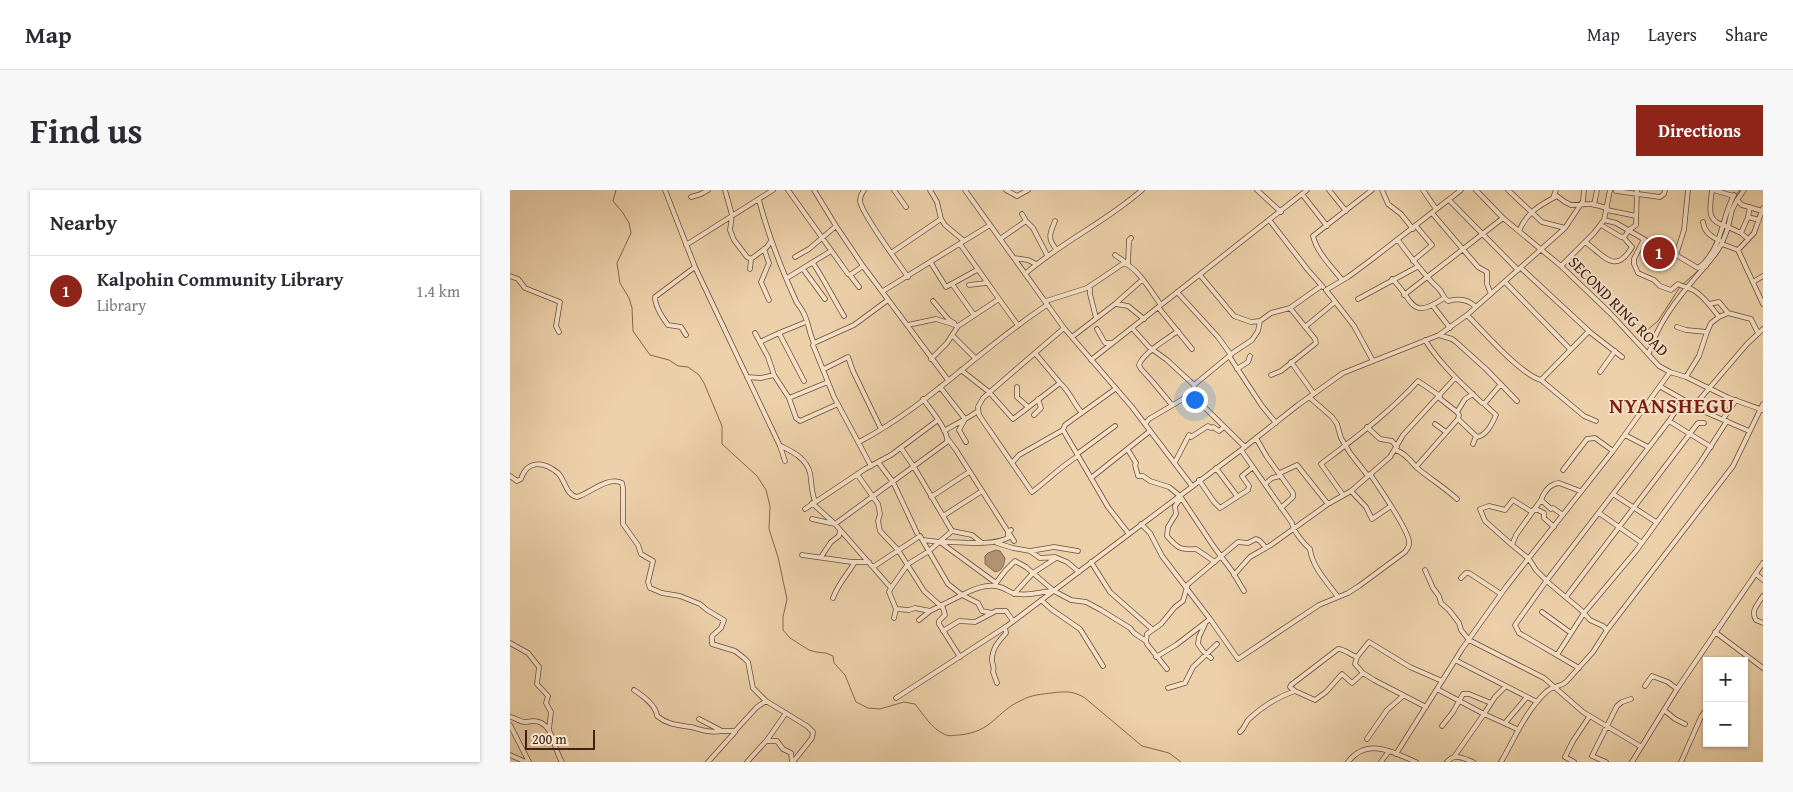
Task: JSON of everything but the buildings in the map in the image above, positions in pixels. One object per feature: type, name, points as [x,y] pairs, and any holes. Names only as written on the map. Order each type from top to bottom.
[{"type":"street","points":[[665,190],[695,267],[780,446],[785,461]]},
{"type":"street","points":[[691,197],[708,190]]},
{"type":"street","points":[[725,190],[732,215],[730,230],[734,240],[751,259]]},
{"type":"street","points":[[686,245],[773,190]]},
{"type":"street","points":[[788,190],[859,287]]},
{"type":"street","points":[[814,190],[863,266],[948,380]]},
{"type":"street","points":[[864,190],[861,194],[860,203],[908,277]]},
{"type":"street","points":[[894,190],[906,207]]},
{"type":"street","points":[[930,190],[937,202],[941,219],[962,243],[977,270],[1017,324]]},
{"type":"street","points":[[965,190],[1064,328],[1145,424],[1192,486]]},
{"type":"street","points":[[1006,190],[1017,196],[1028,190]]},
{"type":"street","points":[[1025,274],[1047,255],[1133,198],[1142,190]]},
{"type":"street","points":[[1257,190],[1281,212]]},
{"type":"street","points":[[1091,360],[1307,190]]},
{"type":"street","points":[[1328,190],[1346,211]]},
{"type":"street","points":[[1342,280],[1324,258],[1313,238],[1314,235],[1372,190]]},
{"type":"street","points":[[1382,190],[1388,204],[1401,214],[1432,245],[1413,261]]},
{"type":"street","points":[[1423,190],[1434,211],[1464,250],[1478,266],[1487,272],[1487,284],[1491,294]]},
{"type":"street","points":[[1326,290],[1398,240],[1461,190]]},
{"type":"street","name":"SECOND RING ROAD","points":[[1476,190],[1503,218],[1519,230],[1539,250],[1561,266],[1660,366],[1670,372],[1761,410]]},
{"type":"street","points":[[1508,190],[1544,224],[1566,228]]},
{"type":"street","points":[[1553,198],[1556,190]]},
{"type":"street","points":[[896,698],[960,657],[1042,600],[1180,497],[1199,480],[1243,449],[1276,422],[1343,374],[1373,360],[1439,335],[1450,328],[1566,228],[1581,204],[1584,190]]},
{"type":"street","points":[[1594,205],[1597,190]]},
{"type":"street","points":[[1561,266],[1604,220],[1610,191],[1604,190]]},
{"type":"street","points":[[1616,191],[1660,196],[1664,194],[1665,190]]},
{"type":"street","points":[[1676,255],[1684,230],[1688,190]]},
{"type":"street","points":[[1738,250],[1754,233],[1762,210],[1750,207],[1736,197],[1713,190],[1710,214],[1714,221],[1741,233],[1748,239]]},
{"type":"street","points":[[1736,197],[1738,190]]},
{"type":"street","points":[[1648,353],[1652,340],[1683,286],[1705,265],[1720,242],[1726,226],[1729,204],[1744,190]]},
{"type":"street","points":[[1624,237],[1636,225],[1637,192]]},
{"type":"street","points":[[1302,194],[1326,226]]},
{"type":"street","points":[[1519,230],[1531,212],[1557,196],[1571,205],[1594,205],[1636,216]]},
{"type":"street","points":[[758,200],[787,278],[804,313],[810,335],[828,382],[871,466]]},
{"type":"street","points":[[1449,200],[1520,269],[1589,331],[1622,357]]},
{"type":"street","points":[[1741,233],[1750,207]]},
{"type":"street","points":[[1022,214],[1033,228],[1047,255]]},
{"type":"street","points":[[1748,217],[1763,224]]},
{"type":"street","points":[[1404,295],[1503,218]]},
{"type":"street","points":[[891,253],[941,219]]},
{"type":"street","points":[[1604,220],[1614,222],[1698,268],[1705,265]]},
{"type":"street","points":[[1000,239],[1026,221]]},
{"type":"street","points":[[1055,221],[1050,233],[1051,242],[1056,250]]},
{"type":"street","points":[[1270,221],[1354,326],[1373,360]]},
{"type":"street","points":[[1703,222],[1703,226],[1710,235],[1738,250],[1763,304]]},
{"type":"street","points":[[883,291],[990,225]]},
{"type":"street","points":[[1585,242],[1610,262],[1624,260],[1632,245],[1624,237],[1601,225]]},
{"type":"street","points":[[795,257],[809,249],[836,226]]},
{"type":"street","points":[[1128,264],[1129,240],[1131,238]]},
{"type":"street","points":[[1644,239],[1634,259],[1638,273],[1671,290],[1678,284],[1696,291],[1719,317]]},
{"type":"street","points":[[1398,240],[1417,267],[1441,291],[1448,302],[1453,300],[1468,301],[1476,307]]},
{"type":"street","points":[[750,269],[751,259],[772,241]]},
{"type":"street","points":[[764,249],[769,260],[762,282],[768,300]]},
{"type":"street","points":[[787,278],[831,251]]},
{"type":"street","points":[[1628,254],[1634,259]]},
{"type":"street","points":[[1115,255],[1128,264],[1142,280],[1192,349]]},
{"type":"street","points":[[1014,258],[1028,260],[1036,264]]},
{"type":"street","points":[[813,263],[829,286],[830,294],[844,316]]},
{"type":"street","points":[[930,263],[946,287],[977,270]]},
{"type":"street","points":[[858,442],[882,429],[940,387],[1017,324],[1047,303],[1090,286],[1122,263],[1128,264]]},
{"type":"street","points":[[850,275],[863,266]]},
{"type":"street","points":[[686,336],[680,327],[668,325],[658,308],[655,297],[695,267]]},
{"type":"street","points":[[1358,299],[1417,267]]},
{"type":"street","points":[[803,269],[825,299]]},
{"type":"street","points":[[1200,275],[1234,316],[1251,322],[1260,321],[1271,313],[1290,308],[1321,286]]},
{"type":"street","points":[[510,276],[518,279],[524,288],[560,302],[556,326],[559,332]]},
{"type":"street","points":[[1753,282],[1763,276]]},
{"type":"street","points":[[1392,279],[1400,286],[1404,295],[1416,307],[1424,309],[1433,306],[1444,298]]},
{"type":"street","points":[[1072,337],[1115,304],[1142,280]]},
{"type":"street","points":[[1505,282],[1570,349]]},
{"type":"street","points":[[969,285],[986,283]]},
{"type":"street","points":[[952,284],[974,315]]},
{"type":"street","points":[[1090,286],[1096,318]]},
{"type":"street","points":[[1177,292],[1218,337],[1262,406],[1276,422]]},
{"type":"street","points":[[931,359],[953,336],[958,326],[999,299]]},
{"type":"street","points":[[814,343],[854,325],[888,300]]},
{"type":"street","points":[[932,301],[949,320],[958,326]]},
{"type":"street","points":[[1305,327],[1335,302]]},
{"type":"street","points":[[1708,304],[1719,302],[1728,313],[1751,320],[1758,333]]},
{"type":"street","points":[[1115,304],[1128,306],[1144,319]]},
{"type":"street","points":[[1433,306],[1450,328]]},
{"type":"street","points":[[1271,375],[1281,371],[1316,343],[1315,339],[1290,308]]},
{"type":"street","points":[[1686,378],[1700,354],[1709,325],[1728,313]]},
{"type":"street","points":[[1467,315],[1530,376],[1541,380],[1584,416],[1596,421]]},
{"type":"street","points":[[908,325],[936,319],[958,326]]},
{"type":"street","points":[[1145,424],[1149,419],[1182,399],[1230,356],[1255,337],[1260,321]]},
{"type":"street","points":[[760,342],[806,322]]},
{"type":"street","points":[[1677,327],[1706,332]]},
{"type":"street","points":[[944,431],[978,411],[980,402],[989,392],[1064,328]]},
{"type":"street","points":[[1132,328],[1194,388],[1197,400],[1243,449],[1253,468],[1292,523],[1303,544],[1310,549],[1312,560],[1338,597]]},
{"type":"street","points":[[1097,329],[1105,343],[1112,343]]},
{"type":"street","points":[[1694,406],[1744,347],[1763,329]]},
{"type":"street","points":[[1172,405],[1140,368],[1140,362],[1178,331]]},
{"type":"street","points":[[1541,380],[1589,331]]},
{"type":"street","points":[[754,333],[768,358],[774,375],[789,398],[796,418],[800,421],[838,404]]},
{"type":"street","points":[[779,333],[804,381]]},
{"type":"street","points":[[1439,335],[1456,342],[1517,401]]},
{"type":"street","points":[[953,336],[975,358]]},
{"type":"street","points":[[1425,340],[1434,354],[1455,378],[1496,415],[1489,428],[1478,438],[1458,419]]},
{"type":"street","points":[[1600,372],[1615,351]]},
{"type":"street","points":[[1035,353],[1074,398],[1075,404],[1082,412]]},
{"type":"street","points":[[1237,369],[1248,362],[1250,356]]},
{"type":"street","points":[[824,369],[848,357],[882,429]]},
{"type":"street","points":[[1291,362],[1314,394]]},
{"type":"street","points":[[961,370],[989,392],[1013,420],[1060,383]]},
{"type":"street","points":[[1396,754],[1455,660],[1501,594],[1580,491],[1613,452],[1670,372]]},
{"type":"street","points":[[747,377],[761,378],[774,375]]},
{"type":"street","points":[[1234,575],[1250,557],[1266,548],[1328,504],[1351,491],[1390,457],[1404,435],[1455,378]]},
{"type":"street","points":[[1343,495],[1321,465],[1368,427],[1377,422],[1418,381],[1439,396],[1459,415],[1458,419],[1416,467]]},
{"type":"street","points":[[789,398],[828,382]]},
{"type":"street","points":[[1484,404],[1501,384]]},
{"type":"street","points":[[940,387],[965,420]]},
{"type":"street","points":[[1017,387],[1017,397],[1028,407]]},
{"type":"street","points":[[1661,387],[1694,406],[1749,431]]},
{"type":"street","points":[[1012,463],[1019,455],[1063,430],[1065,425],[1115,389]]},
{"type":"street","points":[[1457,412],[1465,399],[1473,394]]},
{"type":"street","points":[[1142,524],[1150,533],[1162,556],[1238,659],[1319,605],[1359,586],[1401,555],[1409,546],[1408,538],[1391,506],[1369,475],[1350,454],[1332,417],[1309,398]]},
{"type":"street","points":[[923,399],[969,472],[1010,531],[1014,541]]},
{"type":"street","points":[[1034,415],[1041,408],[1038,399]]},
{"type":"street","points":[[1579,668],[1519,633],[1515,625],[1546,580],[1599,513],[1683,400]]},
{"type":"street","points":[[1723,419],[1736,400]]},
{"type":"street","points":[[1501,762],[1518,729],[1537,702],[1553,687],[1561,686],[1594,652],[1607,630],[1733,466],[1763,404]]},
{"type":"street","points":[[978,411],[999,446],[1032,492],[1063,465],[1115,426]]},
{"type":"street","points":[[805,509],[857,474],[901,448],[938,420]]},
{"type":"street","points":[[965,420],[959,430],[966,442]]},
{"type":"street","points":[[1669,421],[1711,446]]},
{"type":"street","points":[[1557,654],[1584,613],[1642,543],[1728,421]]},
{"type":"street","points":[[1566,597],[1689,433],[1698,423],[1704,423]]},
{"type":"street","points":[[1435,424],[1446,432]]},
{"type":"street","points":[[1175,462],[1189,435],[1192,437],[1208,426],[1210,428],[1213,426],[1219,431],[1224,427]]},
{"type":"street","points":[[1368,427],[1380,439],[1392,441],[1396,449],[1416,467],[1457,499]]},
{"type":"street","points":[[1063,430],[1108,507],[1129,534]]},
{"type":"street","points":[[1091,478],[1150,431]]},
{"type":"street","points":[[1625,435],[1648,447]]},
{"type":"street","points":[[1473,444],[1476,436]]},
{"type":"street","points":[[1256,438],[1294,495],[1281,508]]},
{"type":"street","points":[[1563,470],[1587,439],[1595,438],[1613,452]]},
{"type":"street","points":[[812,519],[835,524],[945,444],[948,439]]},
{"type":"street","points":[[780,446],[799,456],[807,467],[814,502],[890,588]]},
{"type":"street","points":[[901,448],[952,531],[972,535],[982,542]]},
{"type":"street","points":[[1128,450],[1136,464],[1134,465],[1138,476],[1143,476],[1150,481],[1169,488],[1180,497],[1244,591]]},
{"type":"street","points":[[878,462],[893,482],[917,533]]},
{"type":"street","points":[[510,476],[517,481],[521,479],[524,470],[531,465],[538,464],[558,473],[568,490],[575,497],[606,484],[617,481],[621,482],[623,488],[623,524],[641,554],[653,562],[648,582],[650,588],[680,596],[700,604],[724,620],[721,628],[712,636],[712,644],[735,651],[744,658],[748,662],[753,688],[766,702],[807,726],[814,734],[792,762]]},
{"type":"street","points":[[1265,484],[1272,478],[1297,465],[1328,504]]},
{"type":"street","points":[[1216,468],[1237,496]]},
{"type":"street","points":[[1199,480],[1219,508],[1221,508],[1248,490],[1249,486],[1242,476],[1253,468]]},
{"type":"street","points":[[931,497],[969,472]]},
{"type":"street","points":[[857,474],[878,504],[880,531],[898,550],[924,591],[941,606],[945,615],[939,621],[943,631],[960,657]]},
{"type":"street","points":[[1512,544],[1546,491],[1555,483],[1564,483],[1580,491]]},
{"type":"street","points":[[943,516],[982,490]]},
{"type":"street","points":[[1351,491],[1366,507],[1372,519],[1391,506]]},
{"type":"street","points":[[1613,494],[1656,522]]},
{"type":"street","points":[[1180,497],[1175,506],[1176,514],[1168,527],[1167,536],[1178,548],[1196,549],[1215,562]]},
{"type":"street","points":[[1554,527],[1544,518],[1544,513],[1538,510],[1532,511],[1513,500],[1506,510],[1490,506],[1480,509],[1485,521],[1529,559],[1546,580],[1592,622],[1594,621],[1607,630]]},
{"type":"street","points":[[1541,500],[1551,509],[1553,508],[1563,515]]},
{"type":"street","points":[[1599,513],[1642,543]]},
{"type":"street","points":[[1292,523],[1298,525]]},
{"type":"street","points":[[822,557],[831,542],[839,536],[840,530]]},
{"type":"street","points":[[894,618],[896,609],[889,592],[890,588],[908,564],[929,551],[952,531]]},
{"type":"street","points":[[997,543],[1008,538],[1010,531]]},
{"type":"street","points":[[873,567],[920,536],[948,584],[962,595],[978,603],[982,611],[1006,611],[1013,620]]},
{"type":"street","points":[[1146,641],[1147,634],[1161,624],[1175,607],[1183,601],[1186,586],[1234,545],[1240,542],[1248,543],[1256,539],[1266,548]]},
{"type":"street","points":[[922,540],[966,544],[997,543],[1030,551],[1054,547],[1078,551]]},
{"type":"street","points":[[940,542],[1000,587],[1014,594],[1032,595],[1044,591],[1054,591]]},
{"type":"street","points":[[1030,551],[1040,558],[1057,558],[1067,562],[1079,572]]},
{"type":"street","points":[[802,555],[869,562]]},
{"type":"street","points":[[1014,594],[1033,573],[1057,558]]},
{"type":"street","points":[[996,583],[1015,561],[1026,567],[1054,591],[1071,600],[1086,602],[1130,628],[1146,641],[1156,657],[1167,669]]},
{"type":"street","points":[[833,598],[838,584],[848,574],[855,562]]},
{"type":"street","points":[[1091,562],[1110,592],[1152,629]]},
{"type":"street","points":[[1632,762],[1640,746],[1677,689],[1763,564]]},
{"type":"street","points":[[1425,570],[1441,603],[1459,623],[1461,630],[1469,640],[1533,671],[1544,678],[1589,717],[1640,746]]},
{"type":"street","points":[[1461,578],[1466,573],[1469,573],[1501,594]]},
{"type":"street","points":[[1756,574],[1763,580]]},
{"type":"street","points":[[919,620],[930,611],[972,590],[988,586],[1000,587]]},
{"type":"street","points":[[1763,596],[1753,610],[1756,620],[1763,623]]},
{"type":"street","points":[[1042,600],[1051,609],[1080,629],[1103,666]]},
{"type":"street","points":[[896,609],[909,610],[915,608],[930,611]]},
{"type":"street","points":[[943,631],[959,621],[975,622],[992,612]]},
{"type":"street","points":[[1542,612],[1571,632]]},
{"type":"street","points":[[1156,657],[1176,645],[1210,619]]},
{"type":"street","points":[[1205,623],[1198,644],[1211,658]]},
{"type":"street","points":[[997,683],[993,672],[995,668],[992,660],[994,649],[1006,633],[1004,627]]},
{"type":"street","points":[[1715,632],[1763,668]]},
{"type":"street","points":[[1426,707],[1363,673],[1355,664],[1357,657],[1369,642],[1410,667],[1442,681]]},
{"type":"street","points":[[510,643],[528,653],[539,667],[537,684],[548,696],[546,703],[551,712],[549,729],[557,755],[562,762]]},
{"type":"street","points":[[1168,688],[1185,682],[1193,667],[1217,644]]},
{"type":"street","points":[[1357,657],[1350,655],[1343,649],[1338,649],[1290,687],[1295,692],[1315,700],[1326,692],[1342,674],[1352,683],[1363,673]]},
{"type":"street","points":[[1455,660],[1537,702]]},
{"type":"street","points":[[1645,686],[1652,676],[1668,682],[1677,689]]},
{"type":"street","points":[[1447,762],[1454,757],[1505,686]]},
{"type":"street","points":[[1437,689],[1484,714],[1518,729]]},
{"type":"street","points":[[634,690],[642,695],[665,722],[704,732],[735,731]]},
{"type":"street","points":[[1240,732],[1248,720],[1267,704],[1277,698],[1295,692]]},
{"type":"street","points":[[1442,726],[1465,693],[1491,703]]},
{"type":"street","points":[[1367,739],[1387,710],[1403,696]]},
{"type":"street","points":[[1504,723],[1527,697]]},
{"type":"street","points":[[1589,762],[1617,706],[1631,699]]},
{"type":"street","points":[[708,762],[757,707],[766,702]]},
{"type":"street","points":[[1664,710],[1685,724]]},
{"type":"street","points":[[748,762],[786,714]]},
{"type":"street","points":[[1680,762],[1703,714]]},
{"type":"street","points":[[510,717],[527,722],[534,721],[549,729]]},
{"type":"street","points":[[1574,762],[1565,757],[1589,717]]},
{"type":"street","points":[[698,719],[722,731]]},
{"type":"street","points":[[510,726],[527,762]]},
{"type":"street","points":[[767,740],[776,741],[783,749],[791,753],[792,762]]},
{"type":"street","points":[[1348,762],[1353,755],[1372,748],[1379,748],[1413,762]]},
{"type":"street","points":[[1381,762],[1389,751]]},
{"type":"street","points":[[510,754],[527,762]]},
{"type":"street","points":[[1592,756],[1606,762]]},
{"type":"street","points":[[1454,757],[1464,758],[1472,762]]},
{"type":"shaded area","points":[[996,550],[1000,551],[1005,558],[1004,565],[995,572],[985,564],[985,556]]},
{"type":"waterway","points":[[616,190],[613,201],[629,223],[631,233],[617,263],[620,283],[629,298],[632,308],[633,331],[650,355],[669,360],[678,366],[688,367],[699,375],[722,426],[722,444],[757,476],[766,490],[770,506],[769,529],[778,557],[787,599],[783,617],[783,630],[790,638],[809,650],[833,656],[834,663],[845,675],[856,702],[868,708],[880,709],[904,702],[915,704],[932,725],[946,735],[959,735],[979,730],[987,726],[1013,705],[1029,697],[1069,692],[1085,698],[1142,746],[1169,753],[1181,762]]},
{"type":"waterway","points":[[1736,195],[1740,190]]},
{"type":"waterway","points":[[1718,246],[1725,230]]},
{"type":"waterway","points":[[1683,284],[1700,269]]},
{"type":"waterway","points":[[1644,338],[1646,331],[1658,321],[1680,287]]},
{"type":"place","name":"Kalpohin Community Library","points":[[1659,253]]},
{"type":"district","name":"NYANSHEGU","points":[[1672,406]]}]
